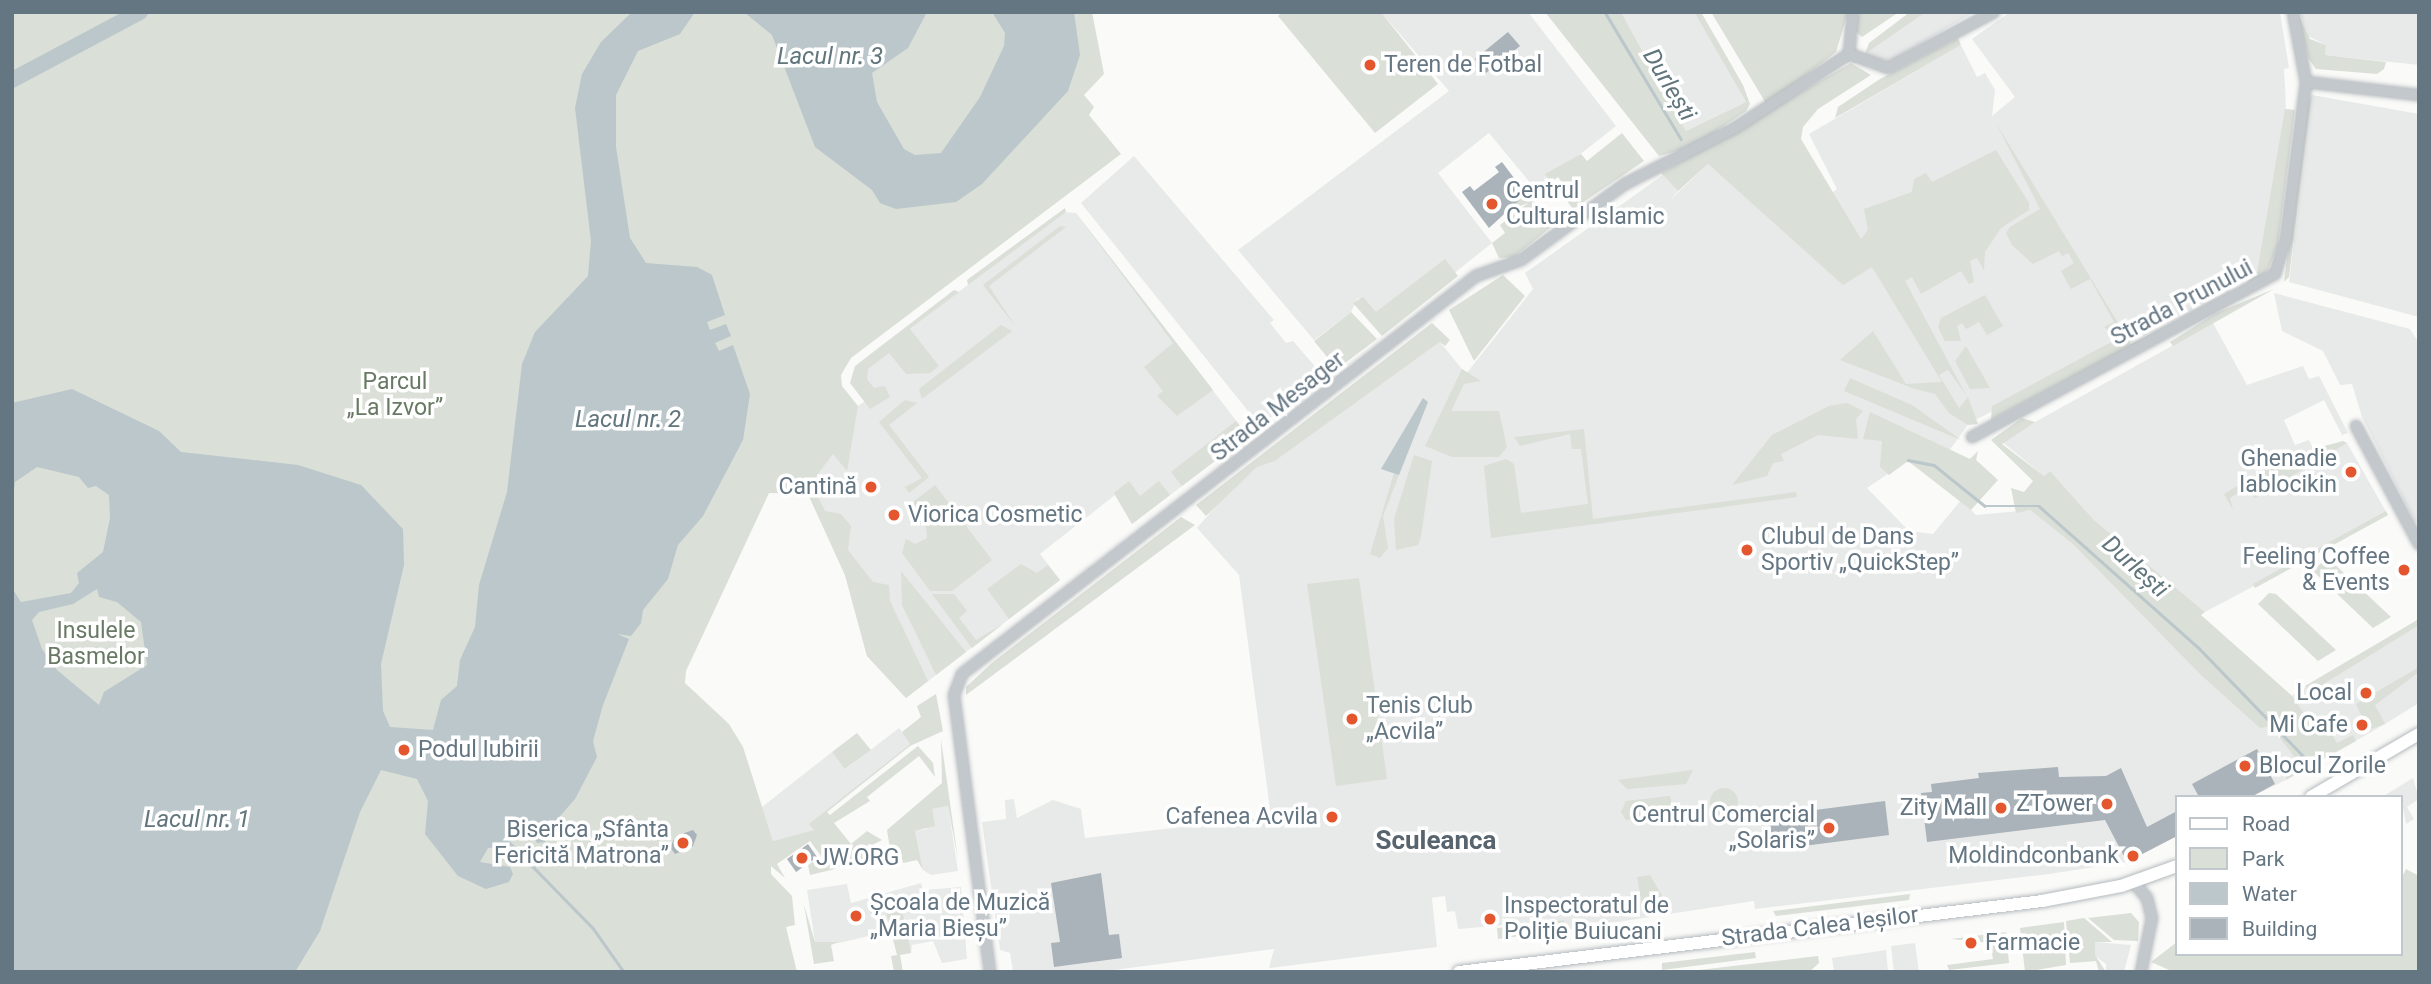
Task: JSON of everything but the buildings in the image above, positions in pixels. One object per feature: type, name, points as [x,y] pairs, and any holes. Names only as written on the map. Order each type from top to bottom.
[{"type":"main road","points":[[2314,795],[2419,734]]},
{"type":"main road","name":"Strada Calea Ieșilor","points":[[1459,972],[2042,901],[2134,883],[2176,866]]},
{"type":"street","points":[[1853,12],[1849,54],[1888,68],[1994,12]]},
{"type":"street","points":[[2293,12],[2306,82],[2419,95]]},
{"type":"street","name":"Strada Mesager","points":[[990,972],[954,695],[962,674],[1476,276],[1521,260],[1625,184],[1735,128],[1849,54]]},
{"type":"street","name":"Strada Prunului","points":[[1972,437],[2275,274],[2286,237],[2306,82]]},
{"type":"street","points":[[2356,426],[2419,544]]},
{"type":"street","points":[[2134,883],[2147,898],[2152,918],[2141,972]]},
{"type":"shaded area","points":[[1381,12],[1528,12],[1616,126],[1541,185],[1552,197],[1546,202],[1489,133],[1438,173],[1492,243],[1384,329],[1358,298],[1351,312],[1314,340],[1238,250],[1449,91]]},
{"type":"shaded area","points":[[1621,12],[1694,12],[1746,102],[1686,131]]},
{"type":"shaded area","points":[[1926,12],[1974,12],[1894,59],[1851,63]]},
{"type":"shaded area","points":[[2010,12],[2280,12],[2289,68],[2284,69],[2286,106],[2257,272],[2231,287],[2229,294],[1969,423],[1932,475],[1907,461],[1867,488],[1909,531],[1933,534],[1961,500],[1976,515],[2030,510],[2074,544],[2260,728],[2271,725],[2295,758],[2282,772],[2286,780],[2255,795],[2176,795],[2176,837],[2127,862],[2049,874],[1755,909],[1754,901],[1565,930],[1564,920],[1458,929],[1455,911],[1447,912],[1445,896],[1432,898],[1437,947],[1269,968],[1274,949],[1099,972],[1013,972],[1010,953],[1000,950],[982,822],[1006,819],[1005,800],[1014,799],[1017,818],[1053,800],[1081,809],[1085,838],[1271,817],[1239,575],[1197,528],[1223,498],[1257,467],[1275,461],[1440,342],[1466,374],[1533,289],[1525,273],[1663,175],[1678,191],[1670,200],[1708,164],[1843,284],[1828,196],[1837,189],[1809,134],[1961,45],[1977,77],[1985,73],[1995,90],[1992,116],[2015,97],[1972,39]]},
{"type":"shaded area","points":[[2300,12],[2419,12],[2419,65],[2325,55],[2326,45],[2306,35]]},
{"type":"shaded area","points":[[2312,95],[2419,114],[2419,317],[2289,282]]},
{"type":"shaded area","points":[[1134,156],[1274,320],[1270,323],[1286,343],[1293,341],[1319,371],[1316,383],[1260,426],[1081,203]]},
{"type":"shaded area","name":"Viorica Cosmetic","points":[[1063,212],[1076,213],[1248,436],[1132,524],[1115,495],[1040,554],[1060,580],[906,698],[867,656],[845,575],[808,494],[813,477],[852,432],[856,407],[870,398],[858,369]]},
{"type":"shaded area","points":[[2274,293],[2410,329],[2419,343],[2419,520],[2415,522],[2362,417],[2352,384],[2340,385],[2323,351],[2282,331]]},
{"type":"shaded area","points":[[2213,323],[2247,385],[2303,366],[2309,379],[2319,376],[2348,433],[2342,435],[2324,400],[2284,420],[2295,445],[2309,440],[2313,448],[2347,443],[2388,515],[2205,612],[2094,520],[2050,471],[2044,476],[2001,441]]},
{"type":"shaded area","points":[[2419,619],[2419,703],[2385,724],[2340,750],[2323,721],[2306,716],[2288,698]]},
{"type":"shaded area","points":[[899,728],[911,743],[810,824],[815,830],[773,841],[762,807],[832,752],[846,769]]},
{"type":"shaded area","points":[[2413,778],[2419,799],[2407,807],[2414,819],[2406,824],[2403,795],[2385,795]]},
{"type":"shaded area","points":[[948,806],[958,871],[931,875],[923,870],[915,831],[927,829],[932,809]]},
{"type":"shaded area","points":[[921,883],[923,890],[961,887],[967,959],[942,963],[933,941],[912,945],[911,953],[902,928],[839,943],[815,942],[807,890],[847,884],[851,903]]},
{"type":"shaded area","points":[[2095,942],[2131,945],[2124,972],[2106,972],[2106,964],[2095,956]]},
{"type":"shaded area","points":[[1915,943],[1919,972],[1894,972],[1891,946]]},
{"type":"shaded area","points":[[1886,950],[1888,972],[1834,972],[1832,958]]},
{"type":"green space","name":"Parcul „La Izvor”","points":[[12,12],[1092,12],[1104,74],[1084,95],[1094,107],[1089,115],[1121,154],[851,358],[841,375],[842,386],[858,406],[847,471],[833,454],[811,483],[825,511],[841,514],[851,526],[848,550],[873,582],[889,585],[890,601],[928,681],[906,698],[867,656],[845,575],[808,494],[769,493],[686,671],[685,683],[729,724],[743,747],[773,841],[814,830],[809,824],[910,744],[902,732],[921,717],[917,706],[936,694],[943,731],[910,746],[827,812],[830,815],[918,746],[933,763],[935,777],[919,756],[867,797],[870,801],[834,823],[851,844],[867,831],[882,840],[874,844],[876,855],[884,854],[890,849],[887,830],[942,783],[941,739],[958,860],[948,806],[932,809],[935,826],[915,831],[923,870],[917,860],[903,863],[901,853],[810,875],[808,865],[821,856],[810,841],[777,864],[785,878],[771,866],[771,874],[792,896],[795,925],[786,927],[797,972],[12,972]]},
{"type":"green space","name":"Teren de Fotbal","points":[[1282,12],[1381,12],[1438,84],[1375,133],[1278,16]]},
{"type":"green space","points":[[1545,12],[1621,12],[1686,131],[1746,102],[1694,12],[1701,12],[1743,85],[1750,104],[1746,111],[1694,146],[1659,156]]},
{"type":"green space","points":[[1711,12],[1848,12],[1836,52],[1767,105]]},
{"type":"green space","points":[[1859,12],[1899,12],[1862,37],[1854,30]]},
{"type":"green space","points":[[1910,12],[1926,12],[1865,54],[1869,43]]},
{"type":"green space","points":[[2297,12],[2310,39],[2326,45],[2325,55],[2386,62],[2384,69],[2377,74],[2316,69],[2308,58]]},
{"type":"green space","points":[[1958,38],[1961,45],[1835,118],[1838,107],[1880,79]]},
{"type":"green space","points":[[1851,63],[1871,75],[1818,109],[1803,127],[1801,139],[1861,239],[1868,230],[1864,209],[1912,192],[1914,179],[1926,173],[1932,182],[1996,150],[2029,203],[2029,210],[2001,228],[1985,252],[1984,270],[1977,258],[1970,261],[1974,282],[1969,284],[1961,271],[1921,294],[1912,277],[1905,281],[1966,395],[1948,370],[1939,375],[1959,408],[1968,397],[1978,424],[1968,425],[1949,413],[1935,394],[1915,389],[1840,360],[1873,331],[1906,384],[1942,382],[1872,267],[1843,285],[1708,164],[1666,202],[1678,191],[1661,173]]},
{"type":"green space","points":[[2312,95],[2289,277],[2284,282],[2308,102]]},
{"type":"green space","points":[[2285,109],[2295,110],[2278,245],[2268,270],[2251,284],[2247,282],[2257,272]]},
{"type":"green space","points":[[1996,123],[2131,344],[2229,294],[1991,420],[1992,406],[2117,339],[2104,327],[2114,322],[2090,279],[2071,289],[2061,271],[2074,263],[2068,253],[2062,256],[2059,251],[2033,264],[2012,245],[2006,233],[2010,227],[2040,209]]},
{"type":"green space","points":[[1622,133],[1644,161],[1573,209],[1567,201],[1572,196],[1558,177],[1551,182],[1545,174],[1581,154],[1587,161]]},
{"type":"green space","points":[[1528,192],[1551,227],[1514,257],[1499,258],[1492,243],[1505,233],[1500,225],[1528,203],[1498,215]]},
{"type":"green space","points":[[1065,208],[1066,212],[968,285],[967,280]]},
{"type":"green space","points":[[1076,213],[1213,390],[1177,416],[1157,396],[1163,391],[1144,367],[1173,343]]},
{"type":"green space","points":[[1060,226],[1066,227],[989,286],[1016,327],[983,285]]},
{"type":"green space","points":[[1445,259],[1458,276],[1382,336],[1353,303],[1363,297],[1376,312]]},
{"type":"green space","points":[[1503,275],[1525,296],[1474,361],[1449,310]]},
{"type":"green space","points":[[2274,289],[2173,346],[2170,342],[2216,313]]},
{"type":"green space","points":[[954,290],[959,292],[910,329],[939,366],[930,373],[906,374],[889,353],[868,369],[867,379],[874,388],[885,386],[890,397],[870,409],[850,383],[855,366]]},
{"type":"green space","points":[[1985,295],[2003,326],[1987,335],[1979,322],[1966,329],[1962,323],[1957,326],[1961,341],[1945,341],[1938,327],[1941,318]]},
{"type":"green space","points":[[1351,312],[1377,339],[1337,369],[1314,341]]},
{"type":"green space","points":[[1432,323],[1450,340],[1445,346],[1440,342],[1275,461],[1257,467],[1206,516],[1196,505]]},
{"type":"green space","points":[[1001,325],[1012,331],[922,399],[919,389]]},
{"type":"green space","points":[[1966,346],[1990,388],[1970,389],[1955,361]]},
{"type":"green space","points":[[1462,369],[1481,381],[1464,384],[1451,411],[1499,411],[1507,447],[1499,457],[1452,457],[1425,446]]},
{"type":"green space","points":[[1850,378],[1912,405],[1961,440],[1844,391]]},
{"type":"green space","points":[[905,400],[917,403],[889,425],[929,477],[909,493],[905,487],[922,478],[879,422]]},
{"type":"green space","points":[[1847,403],[1863,411],[1856,419],[1858,439],[1818,435],[1781,454],[1784,461],[1773,463],[1767,476],[1732,485],[1772,435],[1829,406]]},
{"type":"green space","points":[[1870,412],[1970,459],[1978,451],[1976,460],[1998,480],[1971,510],[1908,461],[1889,475],[1880,467],[1882,441],[1863,439]]},
{"type":"green space","points":[[2022,418],[2035,422],[2002,444],[2044,476],[2050,471],[2094,520],[2205,612],[2201,615],[2291,695],[2306,716],[2323,721],[2337,743],[2353,735],[2356,741],[2286,780],[2283,768],[2295,758],[2271,726],[2260,728],[2200,674],[2073,544],[2030,510],[2016,513],[2011,488],[2024,492],[2033,481],[1991,440]]},
{"type":"green space","points":[[1236,421],[1248,436],[1182,486],[1171,472]]},
{"type":"green space","points":[[1584,429],[1593,519],[1796,492],[1797,497],[1491,538],[1484,466],[1506,459],[1514,464],[1521,513],[1588,504],[1581,449],[1572,449],[1570,434],[1520,446],[1514,437]]},
{"type":"green space","points":[[2343,441],[2347,443],[2255,498],[2248,487],[2230,498],[2233,510],[2224,494],[2287,456]]},
{"type":"green space","points":[[1414,455],[1432,461],[1421,536],[1418,545],[1396,550],[1394,519]]},
{"type":"green space","points":[[1394,473],[1399,475],[1383,516],[1388,548],[1380,558],[1370,554]]},
{"type":"green space","points":[[1129,481],[1140,496],[1159,481],[1170,495],[1132,524],[1114,493]]},
{"type":"green space","points":[[935,485],[992,560],[952,591],[930,591],[902,553],[906,539],[915,544],[927,538],[926,527],[909,505]]},
{"type":"green space","points":[[2386,511],[2388,515],[2255,588],[2253,584]]},
{"type":"green space","points":[[1181,517],[1195,525],[966,695],[966,687],[993,662]]},
{"type":"green space","points":[[2324,560],[2331,561],[2391,617],[2373,628],[2313,571]]},
{"type":"green space","points":[[1021,564],[1037,573],[1048,565],[1060,580],[1009,619],[987,589]]},
{"type":"green space","points":[[901,571],[966,652],[936,675],[902,605]]},
{"type":"green space","name":"Tenis Club „Acvila”","points":[[1359,578],[1387,779],[1336,786],[1307,584]]},
{"type":"green space","points":[[2269,593],[2276,594],[2336,650],[2318,661],[2258,604]]},
{"type":"green space","points":[[932,594],[954,594],[967,611],[959,618],[976,640],[1003,624],[972,648]]},
{"type":"green space","points":[[2419,619],[2419,625],[2309,693],[2305,686]]},
{"type":"green space","points":[[2419,667],[2419,672],[2375,705],[2385,724],[2368,730],[2356,704]]},
{"type":"green space","points":[[857,733],[871,750],[845,769],[832,752]]},
{"type":"green space","points":[[1693,770],[1686,784],[1627,789],[1618,780]]},
{"type":"green space","points":[[1724,788],[1734,792],[1738,802],[1734,812],[1724,816],[1714,812],[1710,802],[1714,792]]},
{"type":"green space","points":[[1670,796],[1674,813],[1626,820],[1621,812],[1626,801]]},
{"type":"green space","points":[[2406,869],[2419,876],[2419,972],[2174,972],[2151,962],[2176,943],[2176,956],[2403,956],[2403,875]]},
{"type":"green space","points":[[1650,875],[1665,901],[1657,913],[1644,915],[1637,877]]},
{"type":"green space","points":[[1910,894],[1909,900],[1776,916],[1773,911]]},
{"type":"green space","points":[[804,905],[815,942],[839,942],[831,945],[834,961],[814,964]]},
{"type":"green space","points":[[902,910],[911,953],[900,955],[903,972],[894,972],[891,956],[897,955],[886,912]]},
{"type":"green space","points":[[2131,913],[2139,922],[2138,941],[2114,940],[2088,918]]},
{"type":"green space","points":[[2084,918],[2112,942],[2095,942],[2095,955],[2106,972],[2099,972],[2096,961],[2070,963],[2066,921]]},
{"type":"green space","points":[[1564,920],[1565,930],[1498,939],[1497,928]]},
{"type":"green space","points":[[2064,922],[2066,965],[2025,972],[2020,928]]},
{"type":"green space","points":[[2006,932],[2009,963],[1949,970],[1947,965],[1993,959],[1990,943],[1951,939]]},
{"type":"green space","points":[[1755,952],[1756,958],[1662,970],[1662,963]]},
{"type":"green space","points":[[1818,956],[1819,963],[1809,972],[1682,972]]},
{"type":"water","points":[[632,12],[695,12],[680,34],[638,51],[616,95],[616,147],[630,238],[646,263],[697,267],[712,275],[725,315],[707,322],[710,330],[726,324],[731,336],[715,343],[719,351],[733,345],[750,394],[743,440],[703,516],[678,545],[668,579],[643,610],[641,623],[631,636],[617,634],[629,639],[603,705],[593,741],[597,757],[575,799],[548,830],[545,842],[537,843],[530,829],[521,828],[503,847],[488,848],[480,862],[510,867],[513,874],[509,882],[486,889],[458,876],[425,834],[428,801],[417,779],[381,770],[360,812],[320,931],[295,972],[12,972],[12,588],[21,602],[71,593],[79,583],[77,573],[103,552],[110,518],[109,495],[96,486],[88,488],[79,477],[37,467],[15,482],[12,504],[12,403],[72,389],[159,431],[181,452],[298,465],[361,485],[403,529],[404,565],[381,664],[383,711],[390,727],[433,730],[441,700],[457,686],[460,660],[475,627],[479,585],[507,492],[522,364],[535,332],[588,276],[591,241],[575,108],[582,74],[601,42]],"holes":[[[97,589],[99,597],[117,602],[141,622],[147,665],[104,692],[99,705],[57,670],[42,649],[32,620],[39,612],[73,604]]]},
{"type":"water","name":"Lacul nr. 3","points":[[744,12],[927,12],[908,48],[872,73],[877,102],[904,149],[915,155],[941,153],[980,97],[1004,46],[1005,33],[992,12],[1074,12],[1080,55],[1068,91],[982,184],[956,202],[896,209],[880,203],[872,190],[815,147],[772,35]]},
{"type":"water","points":[[1423,398],[1428,402],[1399,475],[1381,469]]},
{"type":"waterway","points":[[12,80],[140,12]]},
{"type":"waterway","name":"Durlești","points":[[1605,12],[1681,139]]},
{"type":"waterway","name":"Durlești","points":[[1908,460],[1934,465],[1985,506],[2039,506],[2199,648],[2308,761]]},
{"type":"waterway","points":[[509,842],[593,928],[624,972]]},
{"type":"place","name":"Teren de Fotbal","points":[[1370,65]]},
{"type":"place","name":"Centrul Cultural Islamic","points":[[1492,204]]},
{"type":"place","name":"Ghenadie Iablocikin","points":[[2351,472]]},
{"type":"place","name":"Cantină","points":[[871,487]]},
{"type":"place","name":"Viorica Cosmetic","points":[[894,515]]},
{"type":"place","name":"Clubul de Dans Sportiv „QuickStep”","points":[[1747,550]]},
{"type":"place","name":"Feeling Coffee & Events","points":[[2404,570]]},
{"type":"place","name":"Local","points":[[2366,693]]},
{"type":"place","name":"Tenis Club „Acvila”","points":[[1352,719]]},
{"type":"place","name":"Mi Cafe","points":[[2362,725]]},
{"type":"place","name":"Podul Iubirii","points":[[404,750]]},
{"type":"place","name":"Blocul Zorile","points":[[2245,766]]},
{"type":"place","name":"ZTower","points":[[2107,804]]},
{"type":"place","name":"Zity Mall","points":[[2001,808]]},
{"type":"place","name":"Cafenea Acvila","points":[[1332,817]]},
{"type":"place","name":"Centrul Comercial „Solaris”","points":[[1829,828]]},
{"type":"place","name":"Biserica „Sfânta Fericită Matrona”","points":[[683,843]]},
{"type":"place","name":"Moldindconbank","points":[[2133,856]]},
{"type":"place","name":"JW.ORG","points":[[802,858]]},
{"type":"place","name":"Școala de Muzică „Maria Bieșu”","points":[[856,916]]},
{"type":"place","name":"Inspectoratul de Poliție Buiucani","points":[[1490,919]]},
{"type":"place","name":"Farmacie","points":[[1971,943]]},
{"type":"district","name":"Sculeanca","points":[[1436,841]]},
{"type":"water label","name":"Lacul nr. 2","points":[[628,420]]},
{"type":"water label","name":"Lacul nr. 1","points":[[197,820]]},
{"type":"park label","name":"Insulele Basmelor","points":[[96,644]]}]
